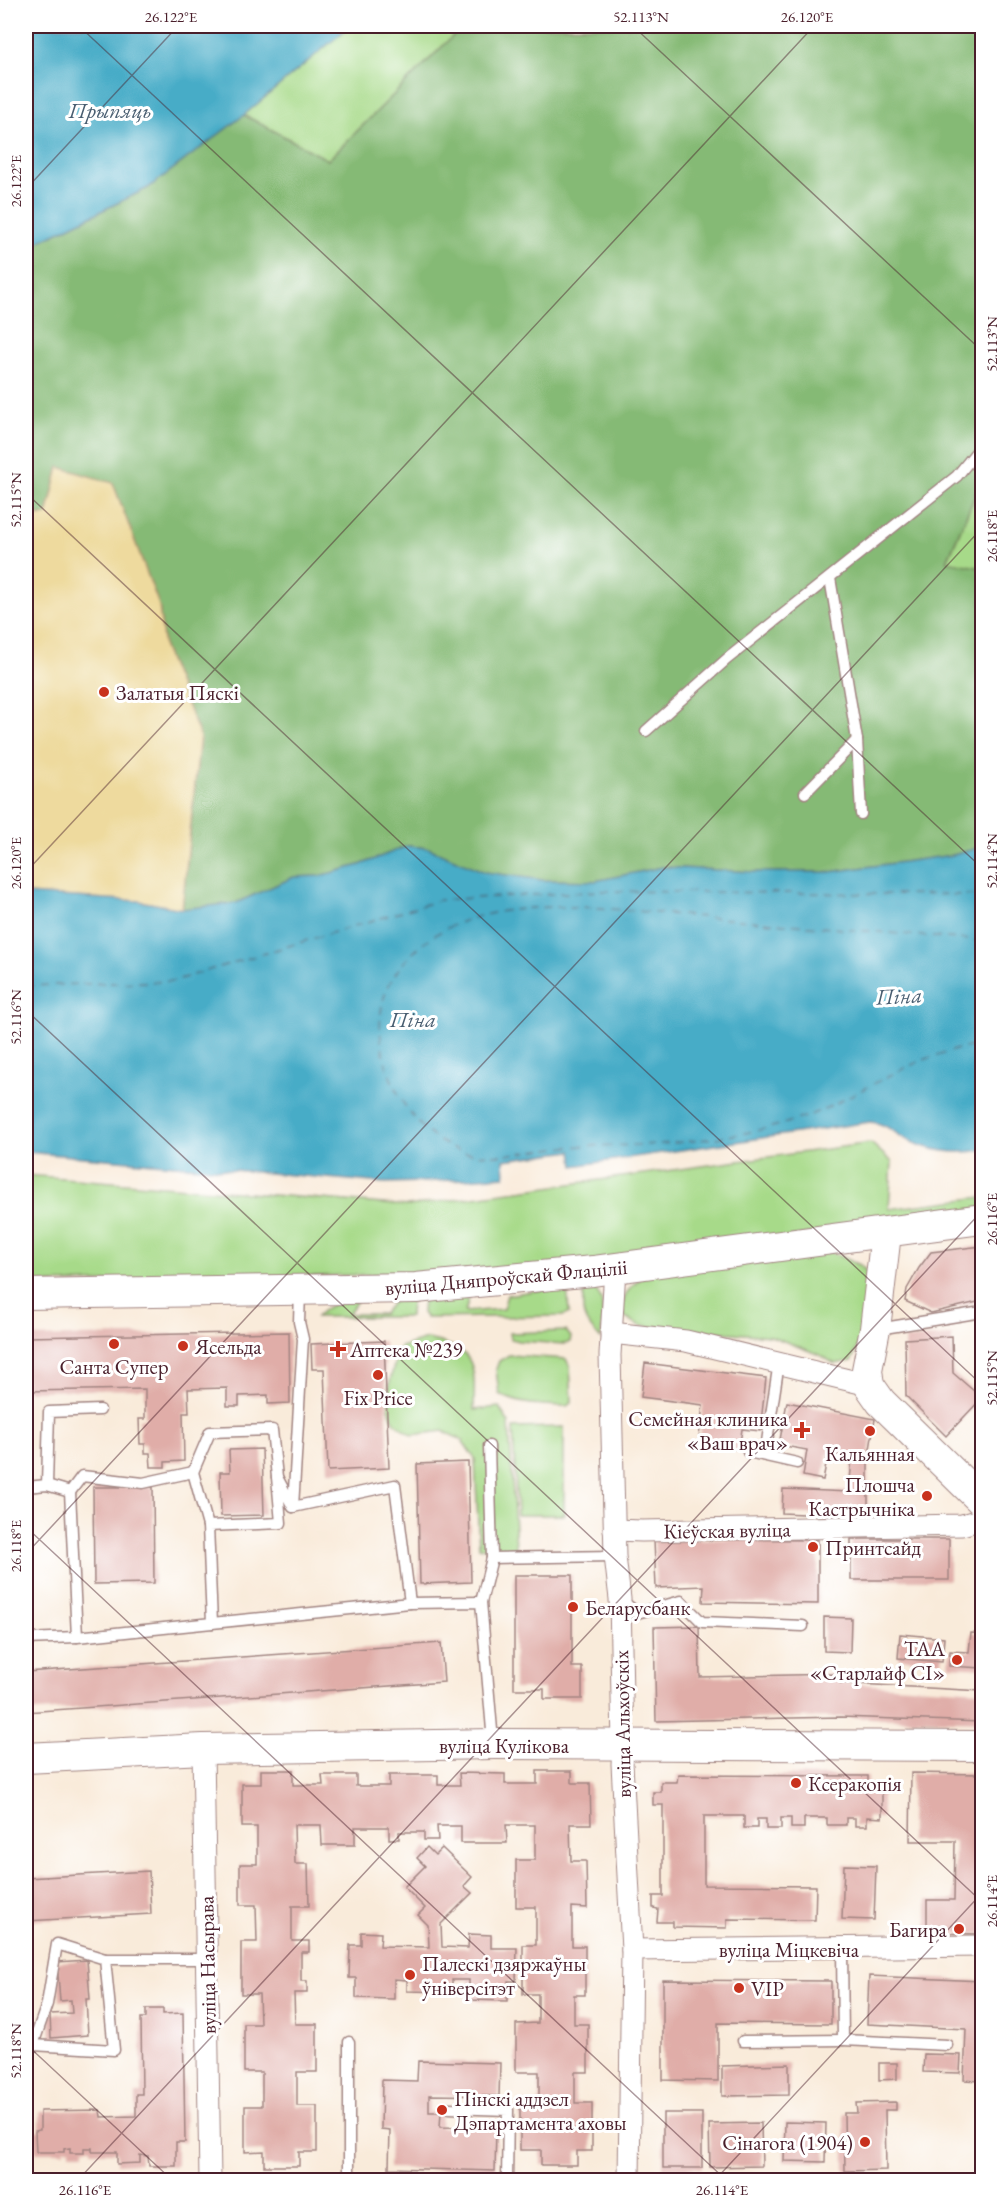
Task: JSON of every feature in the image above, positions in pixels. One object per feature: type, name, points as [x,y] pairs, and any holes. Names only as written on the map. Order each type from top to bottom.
[{"type":"street","name":"вуліца Дняпроўскай Флаціліі","points":[[26,1294],[416,1288],[615,1268],[982,1219]]},
{"type":"street","points":[[886,1233],[875,1329],[867,1370],[868,1385],[881,1401],[982,1501]]},
{"type":"street","name":"вуліца Альхоўскіх","points":[[615,1268],[610,1355],[614,1530],[620,1599],[622,1764],[632,1950],[629,2181]]},
{"type":"street","points":[[611,1333],[686,1341],[868,1385]]},
{"type":"street","name":"Кіеўская вуліца","points":[[614,1530],[962,1525],[982,1519]]},
{"type":"street","name":"вуліца Кулікова","points":[[26,1758],[203,1749],[494,1744],[982,1746]]},
{"type":"street","name":"вуліца Насырава","points":[[203,1749],[210,2181]]},
{"type":"street","name":"вуліца Міцкевіча","points":[[632,1950],[982,1946]]},
{"type":"lane","points":[[646,730],[727,659],[957,476],[982,446]]},
{"type":"lane","points":[[830,578],[857,740],[861,814]]},
{"type":"lane","points":[[805,793],[857,740]]},
{"type":"lane","points":[[293,1507],[303,1339],[299,1322],[300,1290]]},
{"type":"lane","points":[[875,1329],[982,1312]]},
{"type":"lane","points":[[765,1455],[779,1362]]},
{"type":"lane","points":[[47,1485],[49,1412],[100,1410]]},
{"type":"lane","points":[[208,1526],[281,1522],[272,1430],[210,1432],[193,1472],[208,1526],[213,1623]]},
{"type":"lane","points":[[489,1446],[492,1558],[481,1602],[494,1744]]},
{"type":"lane","points":[[748,1452],[797,1463]]},
{"type":"lane","points":[[77,1637],[70,1492],[82,1476],[143,1483],[193,1472]]},
{"type":"lane","points":[[277,1477],[293,1507]]},
{"type":"lane","points":[[26,1487],[47,1485],[70,1492]]},
{"type":"lane","points":[[293,1507],[395,1485],[410,1603]]},
{"type":"lane","points":[[492,1558],[615,1556]]},
{"type":"lane","points":[[620,1599],[637,1613],[681,1601],[702,1622],[803,1626]]},
{"type":"lane","points":[[26,1639],[77,1637],[410,1603],[481,1602]]},
{"type":"lane","points":[[105,1959],[114,2050],[29,2046],[47,2004],[57,1944],[105,1959],[207,1959]]},
{"type":"lane","points":[[842,1948],[843,2040]]},
{"type":"lane","points":[[743,2041],[843,2040],[947,2045]]},
{"type":"lane","points":[[349,2042],[349,2181]]},
{"type":"lane","points":[[449,2108],[508,2110],[507,2181]]},
{"type":"green space","points":[[350,26],[463,26],[328,160],[244,115]]},
{"type":"green space","points":[[463,26],[982,26],[982,479],[947,561],[982,568],[982,847],[953,855],[830,872],[753,872],[663,867],[595,881],[542,880],[485,872],[428,848],[407,846],[360,865],[320,876],[294,877],[236,903],[182,909],[200,736],[164,648],[159,605],[47,515],[26,516],[26,248],[148,188],[244,115],[328,160]]},
{"type":"green space","points":[[982,479],[982,568],[947,562]]},
{"type":"green space","points":[[871,1143],[892,1162],[889,1209],[982,1197],[982,1208],[576,1269],[26,1284],[26,1175],[408,1206]]},
{"type":"green space","points":[[828,1251],[860,1265],[874,1279],[859,1344],[851,1361],[835,1364],[820,1355],[771,1336],[640,1326],[624,1316],[626,1295],[638,1280],[650,1272]]},
{"type":"green space","points":[[584,1283],[592,1287],[601,1298],[603,1314],[601,1339],[585,1319]]},
{"type":"green space","points":[[567,1286],[569,1313],[563,1316],[426,1318],[422,1313],[423,1299],[469,1298],[465,1312],[503,1309],[507,1295]]},
{"type":"green space","points":[[396,1298],[411,1299],[410,1317],[316,1317],[334,1304],[350,1301],[357,1301],[348,1314],[383,1314]]},
{"type":"green space","points":[[566,1331],[571,1337],[570,1342],[565,1344],[518,1341],[511,1339],[510,1333]]},
{"type":"green space","points":[[427,1339],[456,1348],[464,1354],[473,1370],[474,1410],[499,1407],[509,1423],[516,1548],[498,1550],[479,1547],[475,1459],[462,1440],[443,1431],[412,1435],[393,1419],[388,1402],[392,1373],[400,1347]]},
{"type":"green space","points":[[509,1355],[566,1359],[570,1367],[572,1402],[567,1406],[532,1404],[499,1394],[496,1369],[499,1361]]},
{"type":"green space","points":[[564,1427],[564,1515],[517,1515],[513,1428]]},
{"type":"sand","name":"Залатыя Пяскі","points":[[59,467],[113,483],[159,605],[164,648],[200,736],[182,909],[139,901],[26,894],[26,516],[47,515]]},
{"type":"water","name":"Прыпяць","points":[[26,26],[350,26],[244,115],[148,188],[26,248]]},
{"type":"water","name":"Піна","points":[[407,846],[428,848],[485,872],[542,880],[595,881],[663,867],[753,872],[830,872],[953,855],[982,847],[982,1150],[952,1152],[932,1149],[913,1142],[884,1126],[870,1122],[574,1166],[572,1151],[504,1160],[505,1176],[384,1183],[26,1152],[26,894],[139,901],[182,909],[236,903],[294,877],[320,876],[360,865]]},
{"type":"building","points":[[982,1246],[982,1301],[931,1313],[905,1301],[907,1289],[931,1252]]},
{"type":"building","points":[[289,1332],[290,1403],[268,1404],[268,1395],[239,1396],[239,1406],[227,1406],[227,1388],[188,1389],[189,1413],[183,1413],[184,1461],[165,1462],[165,1467],[151,1467],[150,1453],[145,1453],[145,1444],[140,1444],[139,1419],[145,1419],[145,1389],[26,1391],[26,1337]]},
{"type":"building","points":[[952,1336],[953,1373],[982,1398],[946,1436],[906,1396],[905,1339]]},
{"type":"building","points":[[384,1341],[389,1468],[328,1471],[324,1369],[312,1369],[311,1344]]},
{"type":"building","points":[[645,1363],[766,1378],[760,1431],[742,1429],[739,1450],[698,1445],[703,1405],[641,1397]]},
{"type":"building","points":[[787,1402],[875,1419],[868,1461],[868,1517],[782,1513],[783,1489],[849,1492],[852,1458],[828,1453],[823,1480],[803,1476],[807,1450],[779,1445]]},
{"type":"building","points":[[262,1449],[264,1515],[221,1516],[220,1472],[230,1472],[229,1450]]},
{"type":"building","points":[[468,1462],[471,1582],[420,1584],[417,1464]]},
{"type":"building","points":[[93,1487],[153,1487],[154,1583],[94,1584]]},
{"type":"building","points":[[851,1539],[949,1539],[949,1580],[851,1580]]},
{"type":"building","points":[[654,1540],[818,1540],[818,1604],[703,1602],[704,1586],[656,1588]]},
{"type":"building","points":[[514,1575],[572,1575],[572,1667],[582,1667],[582,1699],[544,1699],[544,1689],[514,1689]]},
{"type":"building","points":[[824,1617],[851,1618],[850,1652],[824,1651]]},
{"type":"building","points":[[699,1626],[700,1677],[840,1674],[840,1683],[982,1691],[982,1722],[841,1717],[656,1721],[654,1627]]},
{"type":"building","points":[[971,1633],[982,1634],[982,1668],[949,1666],[950,1651],[969,1652]]},
{"type":"building","points":[[900,1634],[944,1638],[942,1662],[898,1658]]},
{"type":"building","points":[[441,1643],[444,1682],[26,1712],[26,1672]]},
{"type":"building","points":[[261,1770],[293,1770],[293,1785],[323,1785],[322,1775],[356,1775],[356,1786],[389,1786],[389,1775],[438,1775],[438,1785],[460,1785],[459,1773],[505,1774],[505,1784],[537,1784],[537,1771],[572,1771],[572,1783],[590,1783],[591,1824],[570,1824],[571,1861],[586,1861],[587,1908],[572,1907],[572,1946],[585,1946],[585,1995],[574,1995],[574,2024],[588,2024],[588,2072],[575,2072],[575,2103],[592,2103],[592,2151],[577,2151],[577,2165],[541,2165],[541,2150],[520,2150],[520,2102],[539,2102],[539,2072],[516,2072],[516,2024],[538,2023],[538,1994],[523,1994],[523,1945],[536,1945],[536,1907],[516,1907],[516,1860],[535,1860],[535,1825],[506,1825],[507,1843],[461,1843],[461,1826],[437,1826],[438,1840],[424,1840],[424,1832],[399,1832],[399,1839],[389,1839],[389,1827],[355,1827],[355,1845],[322,1845],[321,1825],[294,1825],[295,1864],[308,1864],[309,1906],[292,1906],[292,1941],[309,1941],[309,1952],[301,1952],[301,1981],[307,1981],[307,1993],[294,1993],[295,2024],[317,2024],[317,2072],[297,2072],[297,2106],[317,2106],[317,2152],[299,2152],[299,2166],[264,2166],[264,2151],[245,2152],[245,2106],[262,2106],[262,2072],[244,2072],[244,2024],[260,2024],[259,1994],[241,1994],[241,1942],[257,1942],[256,1905],[240,1905],[240,1864],[257,1864],[257,1827],[242,1827],[242,1784],[261,1784]]},
{"type":"building","points":[[911,1773],[982,1774],[982,1934],[927,1933],[927,1900],[954,1900],[955,1841],[910,1841]]},
{"type":"building","points":[[678,1775],[868,1776],[868,1785],[882,1785],[882,1818],[867,1817],[867,1826],[855,1826],[855,1818],[846,1818],[846,1825],[827,1825],[827,1818],[804,1818],[804,1828],[791,1828],[791,1818],[781,1818],[781,1829],[766,1829],[766,1819],[757,1819],[757,1828],[744,1828],[744,1816],[704,1816],[704,1885],[816,1886],[815,1920],[727,1919],[727,1928],[673,1927],[673,1922],[657,1922],[658,1909],[653,1908],[653,1896],[663,1896],[663,1805],[653,1805],[653,1792],[661,1792],[661,1782],[677,1782]]},
{"type":"building","points":[[427,1847],[435,1855],[442,1848],[472,1877],[464,1886],[472,1893],[441,1924],[442,1947],[468,1948],[469,1934],[491,1935],[491,1948],[517,1948],[516,1981],[508,1981],[507,2001],[469,2000],[469,1980],[452,1980],[452,1992],[407,1991],[407,1980],[394,1979],[394,1999],[356,1998],[356,1978],[349,1978],[350,1945],[361,1945],[361,1932],[381,1933],[380,1946],[429,1947],[428,1925],[418,1915],[425,1908],[404,1887],[425,1866],[417,1858]]},
{"type":"building","points":[[844,1865],[876,1866],[874,1920],[842,1919]]},
{"type":"building","points":[[149,1871],[151,1914],[26,1921],[26,1878]]},
{"type":"building","points":[[87,1960],[90,1999],[86,1999],[88,2035],[51,2038],[50,2014],[72,2013],[71,2000],[60,2001],[57,1962]]},
{"type":"building","points":[[869,1976],[982,1981],[982,2081],[964,2080],[966,2029],[867,2024]]},
{"type":"building","points":[[663,1980],[831,1981],[831,2024],[718,2023],[718,2081],[663,2080]]},
{"type":"building","points":[[146,2009],[163,2009],[163,2014],[183,2013],[185,2142],[176,2142],[176,2166],[149,2166],[148,2156],[140,2155],[140,2163],[117,2164],[117,2152],[92,2152],[92,2148],[84,2148],[84,2153],[70,2153],[70,2148],[64,2149],[64,2152],[36,2152],[35,2131],[40,2130],[40,2111],[100,2110],[101,2117],[136,2116],[136,2094],[142,2094],[141,2018],[146,2018]]},
{"type":"building","points":[[924,2054],[961,2055],[960,2073],[923,2072]]},
{"type":"building","points":[[418,2061],[500,2063],[499,2096],[429,2095],[429,2112],[441,2112],[440,2127],[496,2128],[495,2171],[389,2168],[390,2130],[381,2129],[382,2080],[417,2081]]},
{"type":"building","points":[[879,2063],[897,2063],[897,2079],[879,2080]]},
{"type":"building","points":[[789,2064],[789,2095],[722,2096],[722,2066]]},
{"type":"building","name":"Сінагога (1904)","points":[[896,2102],[896,2110],[885,2110],[886,2170],[845,2171],[844,2113],[857,2113],[856,2103]]},
{"type":"building","points":[[663,2113],[702,2113],[702,2168],[663,2168]]},
{"type":"building","points":[[785,2122],[826,2123],[825,2162],[784,2161]]},
{"type":"building","points":[[761,2123],[762,2166],[710,2167],[709,2124]]},
{"type":"ferry route","points":[[26,986],[173,981],[440,900],[602,891],[982,895]]},
{"type":"ferry route","points":[[982,941],[601,908],[558,907],[512,910],[467,920],[447,928],[421,946],[399,968],[388,986],[382,1006],[380,1028],[383,1052],[390,1076],[415,1119],[432,1136],[452,1148],[485,1155],[576,1146],[683,1142],[753,1131],[815,1113],[896,1072],[938,1055],[982,1045]]},
{"type":"place","name":"Залатыя Пяскі","points":[[104,692]]},
{"type":"place","name":"Санта Супер","points":[[114,1344]]},
{"type":"place","name":"Ясельда","points":[[183,1346]]},
{"type":"place","name":"Аптека №239","points":[[338,1349]]},
{"type":"place","name":"Fix Price","points":[[378,1375]]},
{"type":"place","name":"Семейная клиника «Ваш врач»","points":[[802,1430]]},
{"type":"place","name":"Кальянная","points":[[870,1431]]},
{"type":"place","name":"Плошча Кастрычніка","points":[[927,1496]]},
{"type":"place","name":"Принтсайд","points":[[813,1547]]},
{"type":"place","name":"Беларусбанк","points":[[573,1607]]},
{"type":"place","name":"ТАА «Старлайф СІ»","points":[[957,1660]]},
{"type":"place","name":"Ксеракопія","points":[[796,1783]]},
{"type":"place","name":"Багира","points":[[959,1929]]},
{"type":"place","name":"Палескі дзяржаўны ўніверсітэт","points":[[410,1975]]},
{"type":"place","name":"VIP","points":[[739,1988]]},
{"type":"place","name":"Пінскі аддзел Дэпартамента аховы","points":[[442,2110]]},
{"type":"place","name":"Сінагога (1904)","points":[[865,2142]]}]
